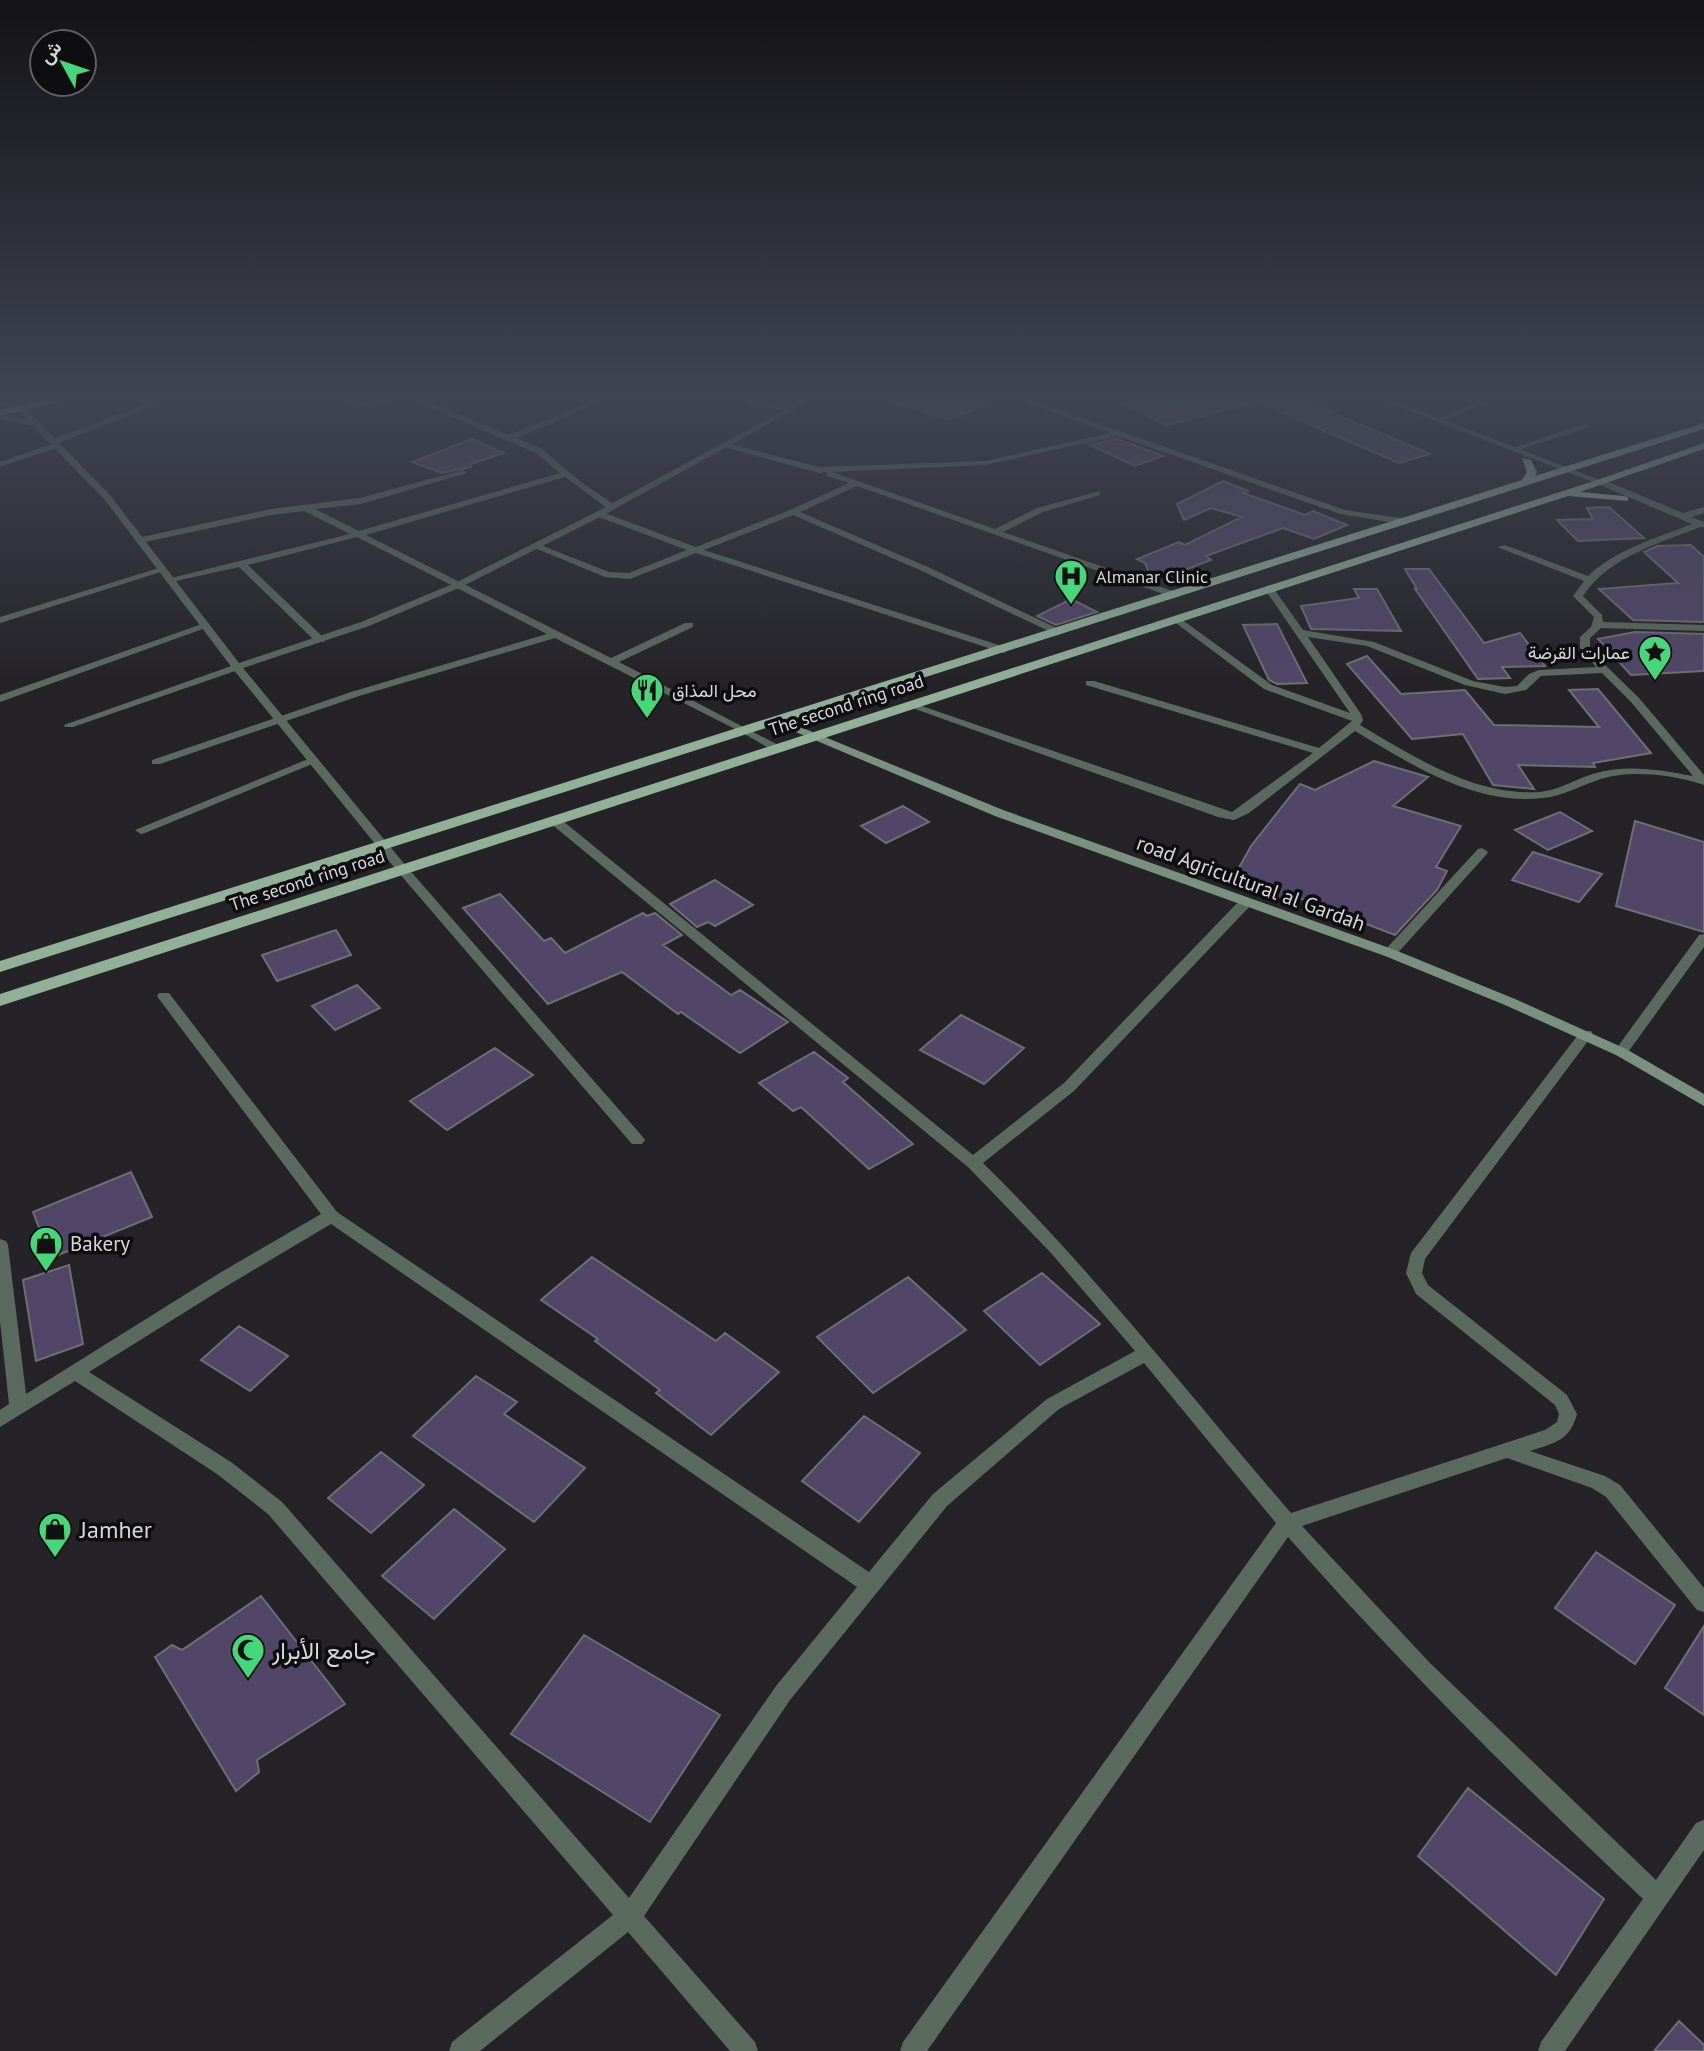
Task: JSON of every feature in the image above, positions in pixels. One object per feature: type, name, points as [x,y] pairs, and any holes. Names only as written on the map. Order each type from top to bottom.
[{"type":"main road","name":"The second ring road","points":[[0,967],[1004,650],[1495,492]]},
{"type":"main road","name":"The second ring road","points":[[0,1000],[1567,492]]},
{"type":"main road","points":[[1555,495],[1624,499]]},
{"type":"main road","name":"road Agricultural al Gardah","points":[[776,720],[811,737],[999,813],[1391,953],[1586,1034],[1704,1101]]},
{"type":"street","points":[[102,492],[237,667],[402,869],[637,1140]]},
{"type":"street","points":[[140,540],[257,514],[361,501],[395,492]]},
{"type":"street","points":[[170,581],[513,492]]},
{"type":"street","points":[[590,492],[610,506]]},
{"type":"street","points":[[69,725],[365,624],[458,585],[637,492]]},
{"type":"street","points":[[535,546],[620,577],[641,573],[838,492]]},
{"type":"street","points":[[883,492],[1175,595]]},
{"type":"street","points":[[1285,492],[1343,512],[1401,521]]},
{"type":"street","points":[[1610,492],[1624,499],[1667,511]]},
{"type":"street","points":[[1616,492],[1702,525]]},
{"type":"street","points":[[998,531],[1040,510],[1097,493]]},
{"type":"street","points":[[306,508],[776,748]]},
{"type":"street","points":[[1680,517],[1704,510]]},
{"type":"street","points":[[793,512],[925,569],[1057,632]]},
{"type":"street","points":[[1343,512],[1369,532]]},
{"type":"street","points":[[599,514],[695,550],[1004,650]]},
{"type":"street","points":[[1702,525],[1616,559],[1588,579],[1578,596],[1598,617],[1596,628],[1585,637],[1585,648],[1603,670],[1635,700],[1703,782]]},
{"type":"street","points":[[1502,547],[1588,579]]},
{"type":"street","points":[[241,563],[320,640]]},
{"type":"street","points":[[0,620],[162,570]]},
{"type":"street","points":[[1269,588],[1356,714],[1356,723]]},
{"type":"street","points":[[1174,618],[1268,687],[1356,723],[1454,780],[1489,792],[1542,795],[1605,775],[1628,772],[1668,774],[1703,782]]},
{"type":"street","points":[[611,662],[689,625]]},
{"type":"street","points":[[1597,625],[1704,628]]},
{"type":"street","points":[[0,699],[206,626]]},
{"type":"street","points":[[1300,633],[1378,646],[1466,681],[1496,688],[1519,689],[1525,685],[1527,679],[1539,673],[1603,670]]},
{"type":"street","points":[[156,762],[278,718],[428,670],[555,635]]},
{"type":"street","points":[[1090,683],[1321,751]]},
{"type":"street","points":[[909,705],[1234,816],[1356,723]]},
{"type":"street","points":[[141,830],[313,760]]},
{"type":"street","points":[[554,820],[974,1163],[1030,1216],[1287,1523],[1365,1611],[1514,1762],[1656,1896]]},
{"type":"street","points":[[1391,953],[1482,852]]},
{"type":"street","points":[[974,1163],[1069,1087],[1246,902]]},
{"type":"street","points":[[1621,1052],[1704,938]]},
{"type":"street","points":[[164,996],[331,1216],[871,1585]]},
{"type":"street","points":[[912,2051],[1287,1523],[1551,1436],[1565,1426],[1568,1414],[1561,1400],[1422,1289],[1414,1273],[1417,1257],[1586,1034]]},
{"type":"street","points":[[0,1419],[224,1279],[331,1216]]},
{"type":"street","points":[[0,1245],[19,1406]]},
{"type":"street","points":[[461,2051],[631,1915],[783,1693],[940,1500],[1053,1404],[1145,1354]]},
{"type":"street","points":[[76,1373],[224,1468],[275,1508],[631,1915],[746,2051]]},
{"type":"street","points":[[1506,1450],[1598,1482],[1612,1491],[1704,1603]]},
{"type":"street","points":[[1550,2051],[1704,1831]]},
{"type":"building","points":[[1202,492],[1246,492],[1243,493],[1305,515],[1313,511],[1347,525],[1314,539],[1283,528],[1206,556],[1211,560],[1169,576],[1162,573],[1151,577],[1145,563],[1137,559],[1179,542],[1185,545],[1242,517],[1211,508],[1184,520],[1177,504]]},
{"type":"building","points":[[1609,507],[1644,538],[1578,541],[1557,520],[1593,519],[1587,508]]},
{"type":"building","points":[[1691,545],[1704,557],[1704,622],[1633,620],[1599,589],[1678,583],[1644,552],[1657,546]]},
{"type":"building","points":[[1405,569],[1429,569],[1484,643],[1520,633],[1545,666],[1502,667],[1510,678],[1478,679],[1415,589]]},
{"type":"building","points":[[1354,589],[1377,589],[1401,631],[1311,629],[1301,606],[1359,598]]},
{"type":"building","name":"Almanar Clinic","points":[[1071,599],[1097,612],[1056,625],[1037,616]]},
{"type":"building","points":[[1277,624],[1307,683],[1277,684],[1269,680],[1243,625]]},
{"type":"building","points":[[1635,632],[1704,634],[1704,671],[1631,675],[1598,639]]},
{"type":"building","points":[[1367,656],[1401,694],[1465,690],[1494,725],[1599,727],[1569,690],[1598,689],[1651,753],[1593,763],[1595,767],[1518,765],[1534,789],[1493,785],[1463,734],[1412,739],[1347,664]]},
{"type":"building","points":[[1374,761],[1428,777],[1393,806],[1461,826],[1436,867],[1447,871],[1437,890],[1395,935],[1299,898],[1297,902],[1231,882],[1251,846],[1300,784],[1315,790]]},
{"type":"building","points":[[903,806],[929,822],[886,843],[861,826]]},
{"type":"building","points":[[1560,812],[1592,831],[1548,850],[1515,830]]},
{"type":"building","points":[[1635,821],[1704,842],[1704,932],[1616,906]]},
{"type":"building","points":[[1533,852],[1602,874],[1579,902],[1512,880]]},
{"type":"building","points":[[715,880],[753,905],[715,926],[708,922],[697,927],[670,904]]},
{"type":"building","points":[[500,894],[544,941],[551,938],[565,953],[643,913],[647,916],[655,913],[682,935],[663,945],[731,995],[740,990],[788,1022],[740,1053],[681,1012],[678,1014],[622,972],[548,1004],[463,908]]},
{"type":"building","points":[[336,930],[351,955],[277,981],[262,955]]},
{"type":"building","points":[[357,985],[380,1008],[335,1030],[312,1006]]},
{"type":"building","points":[[961,1015],[1024,1048],[984,1084],[920,1050]]},
{"type":"building","points":[[495,1048],[533,1075],[447,1130],[410,1101]]},
{"type":"building","points":[[814,1052],[848,1078],[843,1082],[913,1144],[869,1169],[801,1107],[793,1111],[759,1083]]},
{"type":"building","points":[[131,1172],[152,1217],[51,1258],[33,1212]]},
{"type":"building","points":[[592,1257],[716,1341],[725,1333],[779,1372],[711,1435],[656,1393],[660,1390],[595,1341],[598,1339],[541,1300]]},
{"type":"building","points":[[69,1265],[83,1344],[36,1361],[23,1280]]},
{"type":"building","points":[[1042,1273],[1100,1324],[1040,1365],[984,1311]]},
{"type":"building","points":[[908,1277],[966,1330],[873,1393],[817,1337]]},
{"type":"building","points":[[239,1326],[288,1356],[250,1391],[201,1360]]},
{"type":"building","points":[[476,1376],[517,1402],[504,1414],[585,1468],[534,1522],[413,1436]]},
{"type":"building","points":[[864,1416],[920,1453],[859,1522],[802,1481]]},
{"type":"building","points":[[381,1452],[424,1485],[371,1533],[328,1498]]},
{"type":"building","points":[[454,1509],[505,1549],[434,1619],[382,1576]]},
{"type":"building","points":[[1596,1552],[1675,1605],[1635,1664],[1555,1608]]},
{"type":"building","name":"جامع الأبرار","points":[[261,1596],[345,1704],[257,1760],[259,1772],[236,1791],[155,1657],[172,1645],[182,1650]]},
{"type":"building","points":[[1704,1626],[1704,1715],[1665,1688]]},
{"type":"building","points":[[584,1635],[720,1715],[650,1822],[511,1734]]},
{"type":"building","points":[[1468,1788],[1604,1899],[1556,1975],[1418,1856]]},
{"type":"building","points":[[1679,2021],[1704,2045],[1704,2051],[1654,2051]]},
{"type":"place","name":"Almanar Clinic","points":[[1071,606]]},
{"type":"place","name":"عمارات القرضة","points":[[1655,682]]},
{"type":"place","name":"محل المذاق","points":[[647,720]]},
{"type":"place","name":"Bakery","points":[[46,1273]]},
{"type":"place","name":"Jamher","points":[[55,1559]]},
{"type":"place","name":"جامع الأبرار","points":[[248,1680]]}]
